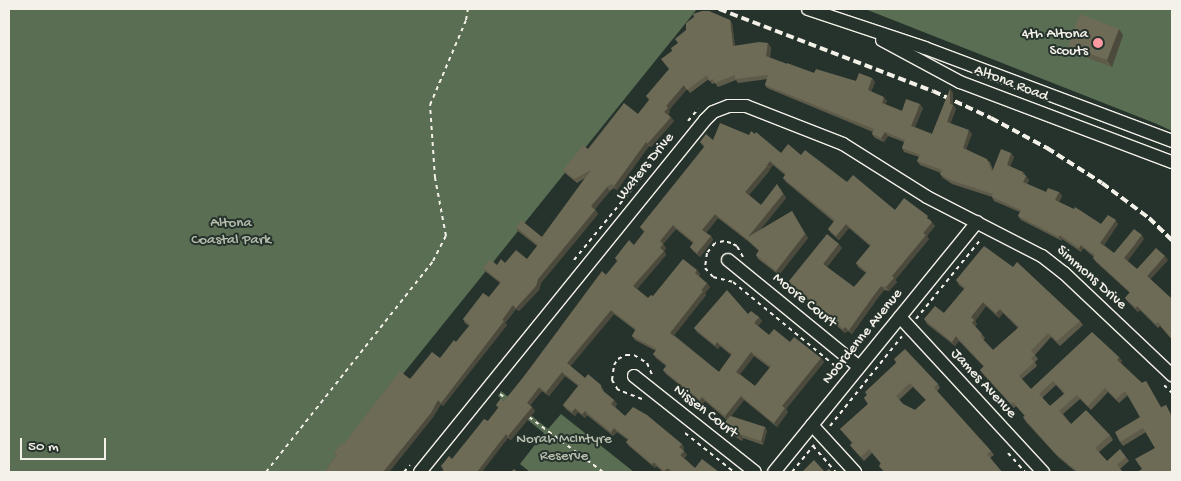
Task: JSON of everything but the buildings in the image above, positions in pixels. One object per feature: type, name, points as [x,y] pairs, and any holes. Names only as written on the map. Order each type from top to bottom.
[{"type":"street","name":"Altona Road","points":[[808,9],[925,48],[1172,141]]},
{"type":"street","name":"Altona Road","points":[[844,22],[960,82],[1172,162]]},
{"type":"street","name":"Waters Drive","points":[[415,468],[705,120],[720,108],[746,106],[830,138],[852,149],[927,197],[977,222]]},
{"type":"street","name":"Noordenne Avenue","points":[[774,472],[977,222]]},
{"type":"street","name":"Simmons Drive","points":[[977,222],[1053,263],[1172,375]]},
{"type":"street","name":"Moore Court","points":[[728,260],[859,368]]},
{"type":"street","name":"James Avenue","points":[[900,317],[1042,472]]},
{"type":"street","name":"Nissen Court","points":[[634,376],[755,472]]},
{"type":"street","points":[[812,425],[855,472]]},
{"type":"path","points":[[266,472],[433,262],[446,236],[435,178],[430,105],[466,20],[468,9]]},
{"type":"path","points":[[683,126],[703,105]]},
{"type":"path","points":[[569,267],[642,177]]},
{"type":"path","points":[[792,472],[981,238],[989,242]]},
{"type":"path","points":[[1161,382],[1172,393]]},
{"type":"path","points":[[502,388],[498,392],[510,402]]},
{"type":"path","points":[[522,412],[604,472]]},
{"type":"path","points":[[813,446],[836,472]]},
{"type":"path","points":[[404,472],[415,468]]},
{"type":"green space","name":"Altona Coastal Park","points":[[9,9],[697,9],[324,472],[9,472]]},
{"type":"green space","points":[[865,9],[1172,9],[1172,131],[1157,124]]},
{"type":"green space","name":"Norah McIntyre Reserve","points":[[501,391],[548,429],[561,414],[634,472],[530,472],[520,464],[544,433],[498,396]]},
{"type":"railway","points":[[719,9],[933,91],[991,118],[1047,148],[1102,183],[1149,218],[1172,240]]},
{"type":"place","name":"4th Altona Scouts","points":[[1098,43]]}]
